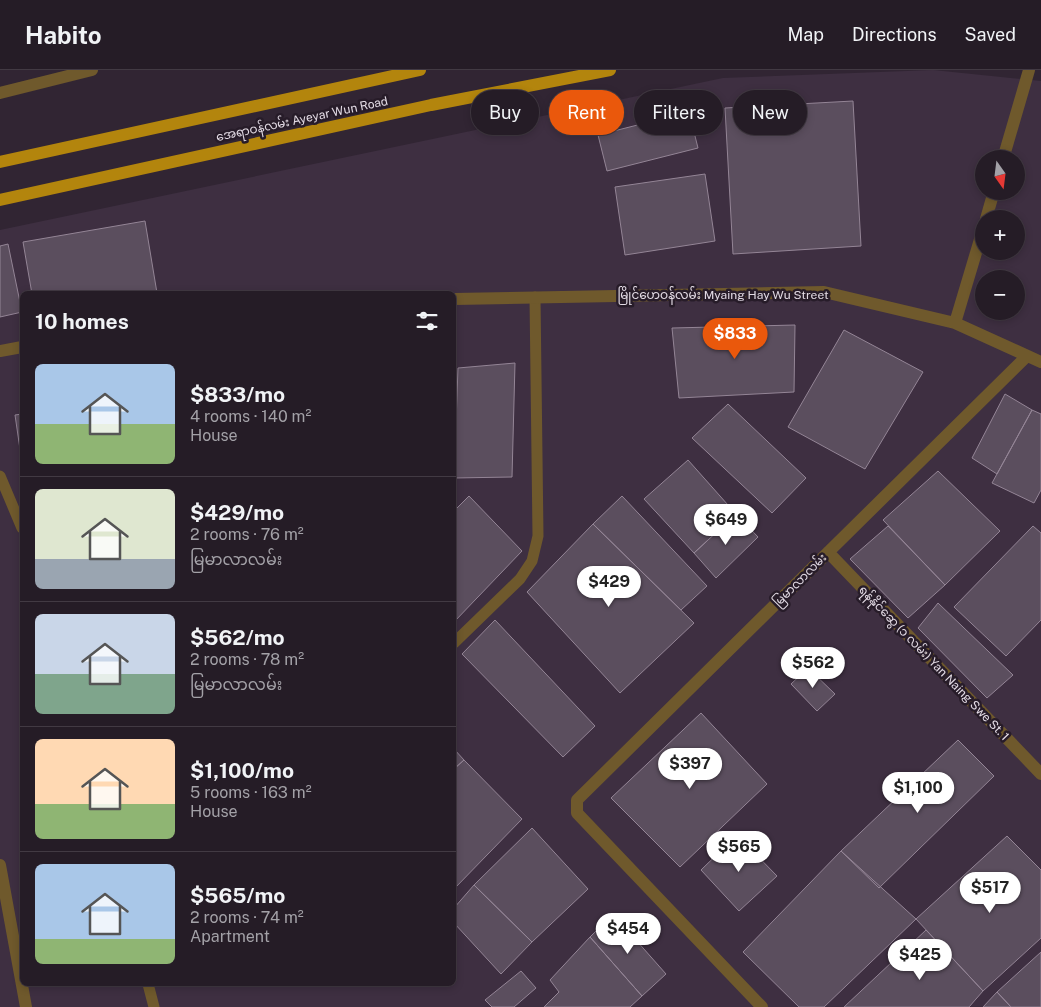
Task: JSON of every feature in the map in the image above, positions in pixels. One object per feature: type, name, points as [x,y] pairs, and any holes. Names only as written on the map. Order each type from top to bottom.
[{"type":"main road","name":"အေရာဝန်လမ်း Ayeyar Wun Road","points":[[0,162],[420,70]]},
{"type":"main road","name":"အေရာဝန်လမ်း Ayeyar Wun Road","points":[[0,200],[431,105],[610,70]]},
{"type":"street","points":[[0,92],[92,70]]},
{"type":"street","points":[[1006,150],[1029,70]]},
{"type":"street","points":[[955,324],[975,256]]},
{"type":"street","name":"မြိုင်ဟေဝန်လမ်း Myaing Hay Wu Street","points":[[456,299],[824,292],[955,324],[1041,362]]},
{"type":"street","points":[[0,351],[20,347]]},
{"type":"street","name":"မြမာလာလမ်း","points":[[762,1007],[576,813],[577,800],[1027,356]]},
{"type":"street","name":"ရန်နိုင်ဆွေ (၁ လမ်း) Yan Naing Swe St. 1","points":[[828,552],[1041,774]]},
{"type":"street","points":[[0,864],[19,956]]},
{"type":"street","points":[[23,986],[26,1007]]},
{"type":"lane","points":[[456,641],[520,579],[532,561],[538,536],[535,296]]},
{"type":"lane","points":[[0,476],[20,523]]},
{"type":"lane","points":[[149,986],[154,1007]]},
{"type":"shaded area","points":[[933,70],[1041,81],[1041,1007],[0,1007],[0,230],[471,131],[471,135],[539,135],[539,117],[549,115],[549,135],[624,135],[624,99],[634,97],[634,135],[723,135],[723,90],[666,90],[723,78]]},
{"type":"building","points":[[853,101],[861,246],[733,254],[725,108],[733,108],[733,135],[807,135],[807,104]]},
{"type":"building","points":[[634,126],[634,135],[695,135],[698,148],[607,171],[598,135],[624,135],[624,128]]},
{"type":"building","points":[[705,174],[715,241],[625,255],[615,187]]},
{"type":"building","points":[[145,221],[157,291],[31,291],[23,242]]},
{"type":"building","points":[[8,244],[20,302],[20,312],[0,317],[0,246]]},
{"type":"building","points":[[795,325],[794,392],[679,398],[672,328]]},
{"type":"building","points":[[844,330],[923,372],[865,469],[788,427]]},
{"type":"building","points":[[515,363],[512,477],[456,478],[458,368]]},
{"type":"building","points":[[1005,394],[1032,410],[997,474],[972,458]]},
{"type":"building","points":[[728,404],[806,478],[772,513],[692,438]]},
{"type":"building","points":[[1032,410],[1041,414],[1041,490],[1034,503],[992,483]]},
{"type":"building","points":[[20,414],[20,449],[15,415]]},
{"type":"building","points":[[688,460],[736,514],[694,553],[644,499]]},
{"type":"building","points":[[938,471],[1000,531],[945,585],[883,520]]},
{"type":"building","points":[[469,496],[522,551],[456,620],[456,509]]},
{"type":"building","points":[[622,496],[707,586],[681,610],[593,524]]},
{"type":"building","points":[[736,514],[758,537],[716,578],[694,553]]},
{"type":"building","points":[[593,524],[694,623],[620,693],[527,592]]},
{"type":"building","points":[[888,526],[945,585],[908,618],[850,559]]},
{"type":"building","points":[[1033,526],[1041,533],[1041,620],[1006,656],[954,607]]},
{"type":"building","points":[[938,603],[1013,675],[987,698],[918,628]]},
{"type":"building","points":[[495,620],[595,726],[563,757],[462,654]]},
{"type":"building","points":[[808,668],[835,694],[817,711],[791,684]]},
{"type":"building","points":[[701,713],[767,784],[680,867],[611,798]]},
{"type":"building","points":[[958,740],[994,776],[879,888],[841,851]]},
{"type":"building","points":[[456,751],[464,760],[456,767]]},
{"type":"building","points":[[464,760],[522,819],[456,887],[456,767]]},
{"type":"building","points":[[532,828],[588,889],[532,942],[474,885]]},
{"type":"building","points":[[737,835],[777,876],[739,911],[701,870]]},
{"type":"building","points":[[1007,836],[1041,870],[1041,938],[983,991],[916,919]]},
{"type":"building","points":[[841,851],[916,919],[824,1007],[799,1007],[743,952]]},
{"type":"building","points":[[474,885],[532,942],[501,974],[456,925],[456,906]]},
{"type":"building","points":[[613,914],[666,974],[642,996],[590,937]]},
{"type":"building","points":[[926,930],[983,991],[969,1007],[844,1007]]},
{"type":"building","points":[[590,937],[642,996],[630,1007],[544,1007],[559,992],[550,980]]},
{"type":"building","points":[[1041,952],[1041,1007],[1011,1007],[997,992]]},
{"type":"building","points":[[521,971],[536,988],[514,1007],[492,1007],[485,1000]]},
{"type":"building","points":[[997,992],[1011,1007],[983,1007]]}]
